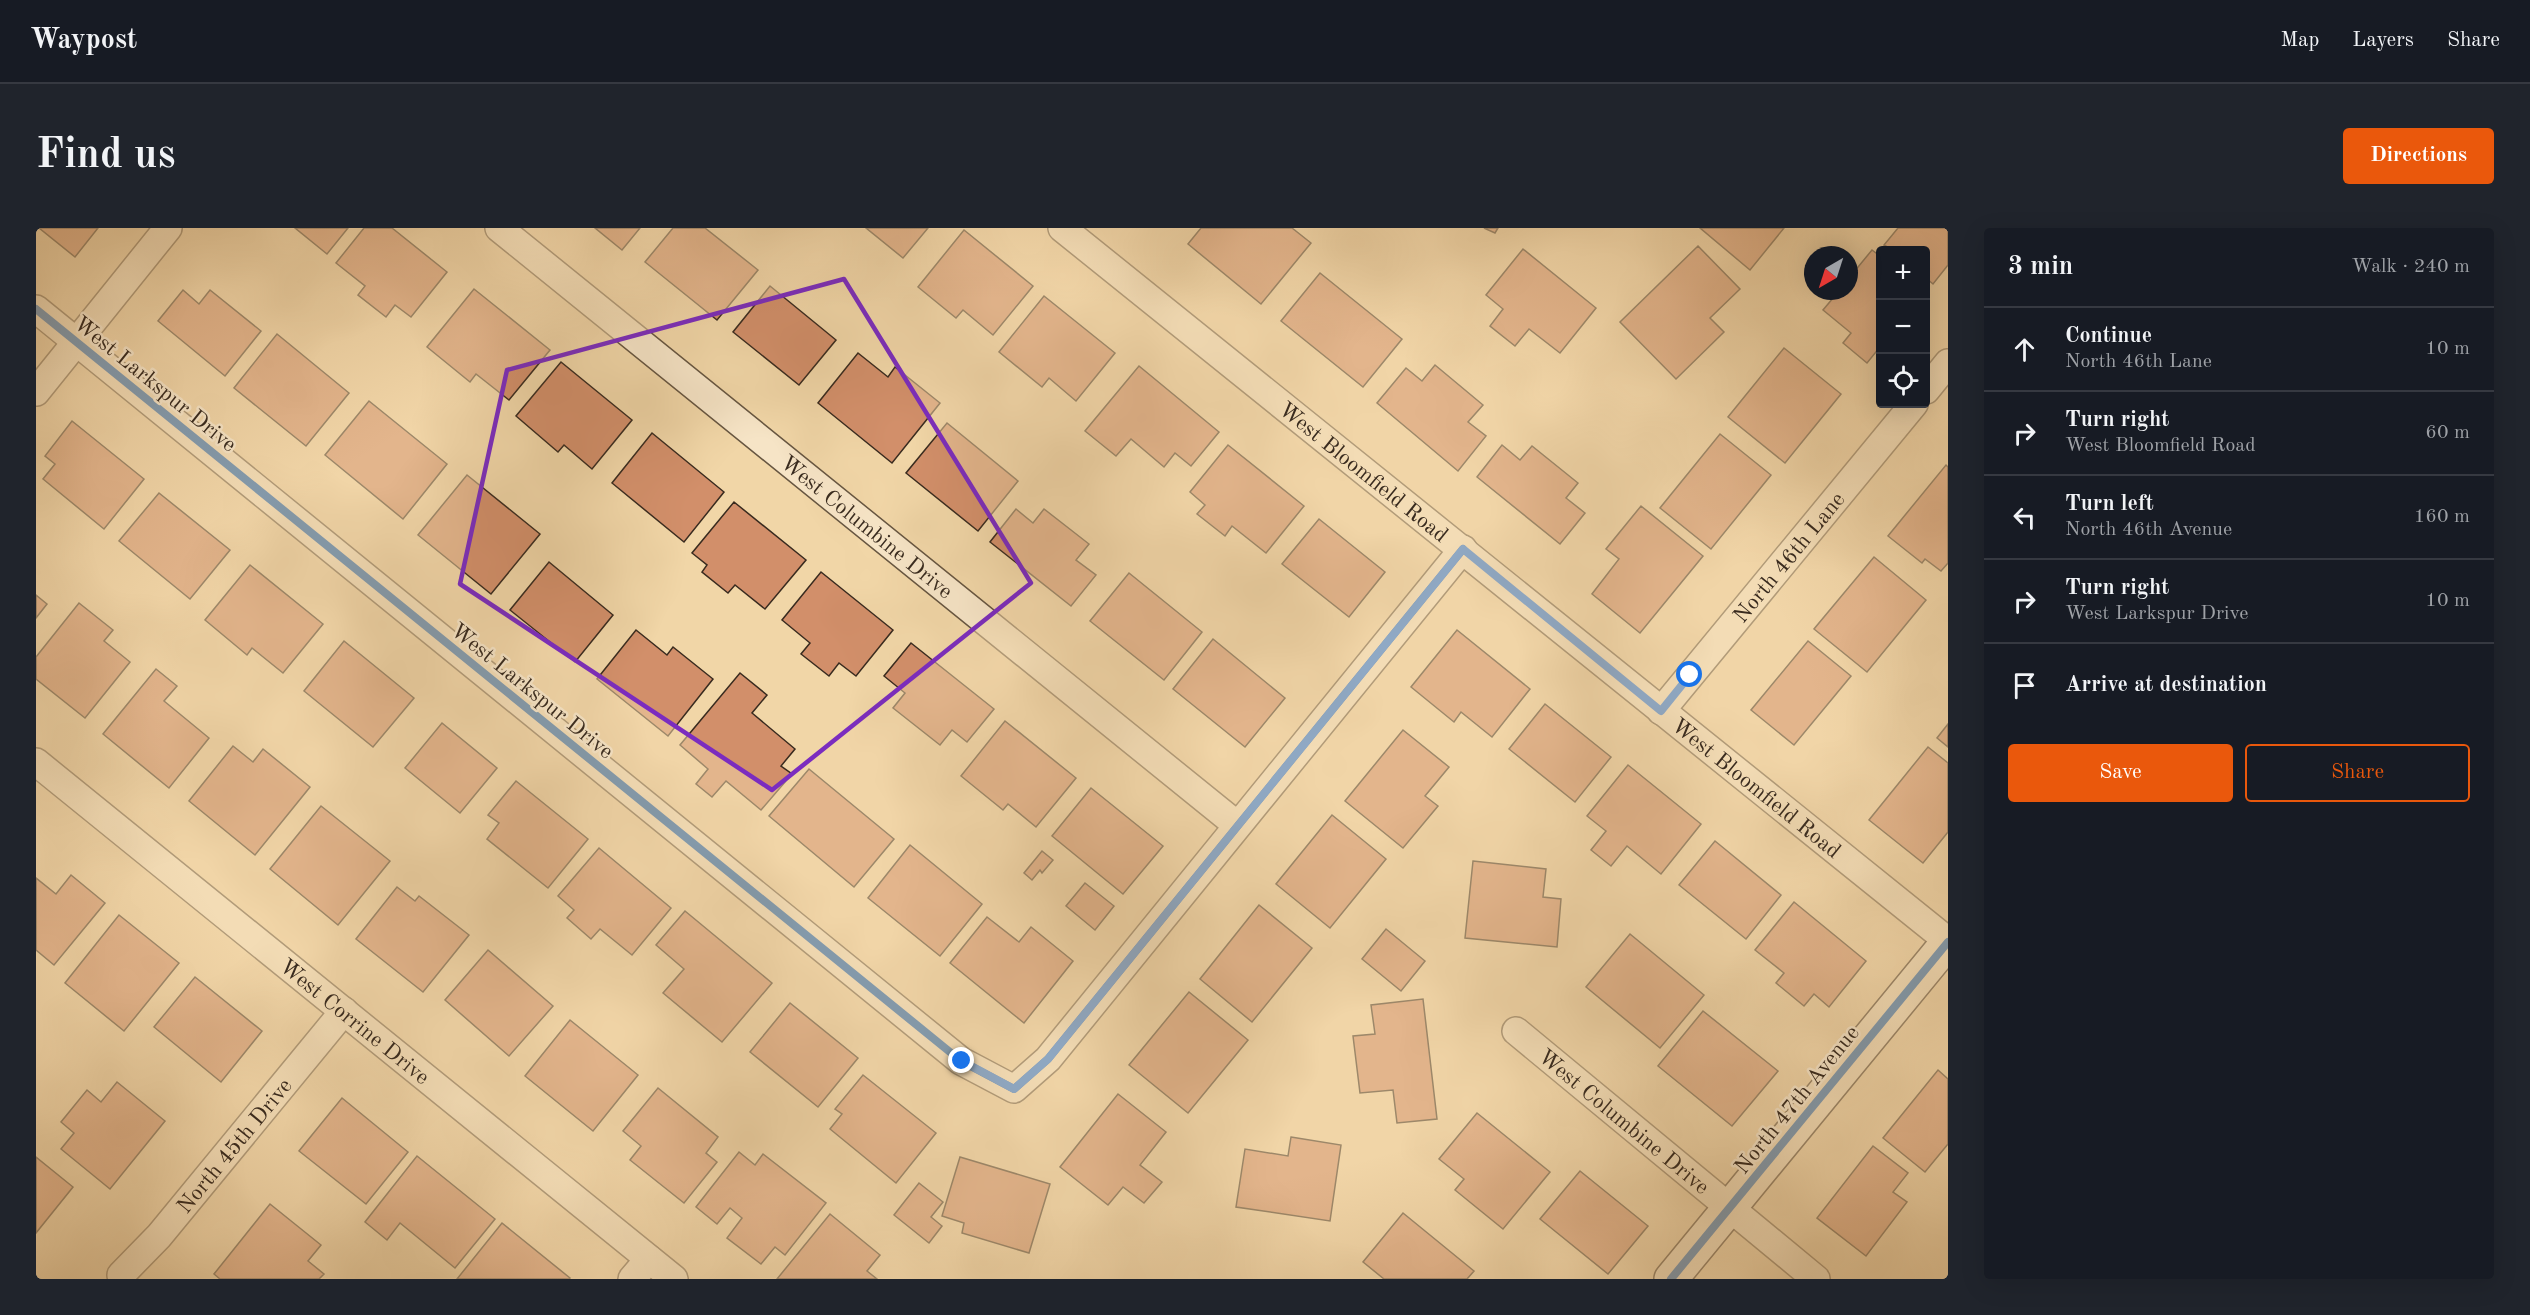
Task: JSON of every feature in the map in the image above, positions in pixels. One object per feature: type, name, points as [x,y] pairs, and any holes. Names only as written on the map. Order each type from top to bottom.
[{"type":"street","points":[[36,392],[168,228]]},
{"type":"street","name":"West Columbine Drive","points":[[499,228],[1237,825]]},
{"type":"street","name":"West Bloomfield Road","points":[[1062,228],[1948,941]]},
{"type":"street","name":"West Larkspur Drive","points":[[36,309],[962,1061],[1014,1089],[1048,1059],[1237,825]]},
{"type":"street","points":[[1930,385],[1948,363]]},
{"type":"street","name":"North 46th Lane","points":[[1661,711],[1911,408]]},
{"type":"street","points":[[1237,825],[1463,549]]},
{"type":"street","name":"West Corrine Drive","points":[[37,764],[344,1011],[640,1269],[674,1279]]},
{"type":"street","name":"North 47th Avenue","points":[[1671,1279],[1948,941]]},
{"type":"street","name":"North 45th Drive","points":[[121,1275],[159,1236],[344,1011]]},
{"type":"street","name":"West Columbine Drive","points":[[1516,1030],[1816,1279]]},
{"type":"highlighted area","points":[[844,279],[1031,583],[772,790],[460,584],[507,370]]},
{"type":"building","points":[[39,228],[98,228],[75,257]]},
{"type":"building","points":[[295,228],[348,228],[327,254]]},
{"type":"building","points":[[364,228],[392,228],[447,272],[411,317],[395,305],[386,317],[358,295],[365,286],[336,263]]},
{"type":"building","points":[[595,228],[640,228],[622,250]]},
{"type":"building","points":[[673,228],[705,228],[758,270],[717,320],[645,262]]},
{"type":"building","points":[[866,228],[928,228],[903,258]]},
{"type":"building","points":[[1201,228],[1292,228],[1311,243],[1261,304],[1188,244]]},
{"type":"building","points":[[1484,228],[1498,228],[1495,233]]},
{"type":"building","points":[[1700,228],[1784,228],[1750,270]]},
{"type":"building","points":[[1898,228],[1948,228],[1948,265],[1933,284],[1930,281],[1930,246],[1884,245]]},
{"type":"building","points":[[964,230],[1033,286],[993,335],[963,310],[956,318],[918,287]]},
{"type":"building","points":[[1698,246],[1740,289],[1710,318],[1724,332],[1676,379],[1620,322]]},
{"type":"building","points":[[1523,249],[1596,308],[1560,353],[1529,329],[1515,346],[1490,326],[1503,309],[1486,295]]},
{"type":"building","points":[[1872,250],[1876,253],[1876,352],[1867,363],[1843,343],[1851,333],[1823,310],[1831,300],[1858,300],[1858,267]]},
{"type":"building","points":[[1320,273],[1402,339],[1363,387],[1281,321]]},
{"type":"building","points":[[770,286],[836,340],[799,385],[733,332]]},
{"type":"building","points":[[474,289],[550,350],[509,400],[476,374],[470,382],[427,347]]},
{"type":"building","points":[[183,290],[199,304],[210,290],[261,331],[225,376],[158,321]]},
{"type":"building","points":[[1044,296],[1115,353],[1076,401],[1049,378],[1042,387],[999,352]]},
{"type":"building","points":[[277,334],[349,393],[306,446],[234,388]]},
{"type":"building","points":[[1784,348],[1841,394],[1785,463],[1728,417]]},
{"type":"building","points":[[858,353],[888,377],[895,367],[940,403],[892,463],[818,403]]},
{"type":"building","points":[[561,362],[632,420],[592,469],[564,445],[558,452],[516,416]]},
{"type":"building","points":[[1435,365],[1483,405],[1468,422],[1486,436],[1458,471],[1377,403],[1406,368],[1422,381]]},
{"type":"building","points":[[1139,366],[1219,432],[1191,466],[1175,453],[1164,467],[1131,439],[1116,456],[1085,431]]},
{"type":"building","points":[[369,401],[447,464],[403,519],[325,455]]},
{"type":"building","points":[[72,421],[144,479],[104,529],[43,479],[55,464],[45,456]]},
{"type":"building","points":[[947,423],[1018,481],[978,531],[906,473]]},
{"type":"building","points":[[652,433],[724,492],[684,542],[612,483]]},
{"type":"building","points":[[1720,434],[1771,475],[1711,549],[1660,508]]},
{"type":"building","points":[[1228,445],[1304,506],[1266,553],[1232,526],[1225,536],[1197,514],[1205,505],[1190,492]]},
{"type":"building","points":[[1502,445],[1520,460],[1532,446],[1578,483],[1566,498],[1585,513],[1560,544],[1477,477]]},
{"type":"building","points":[[1946,465],[1948,467],[1948,563],[1941,571],[1925,559],[1922,563],[1888,536]]},
{"type":"building","points":[[467,475],[540,534],[491,594],[418,535]]},
{"type":"building","points":[[159,493],[230,550],[190,599],[119,541]]},
{"type":"building","points":[[734,502],[806,560],[765,609],[735,585],[728,593],[702,572],[707,565],[692,553]]},
{"type":"building","points":[[1641,506],[1703,556],[1640,633],[1592,594],[1619,559],[1606,549]]},
{"type":"building","points":[[1016,509],[1033,523],[1044,509],[1089,544],[1076,560],[1096,575],[1071,606],[990,542]]},
{"type":"building","points":[[1319,519],[1385,572],[1349,617],[1282,564]]},
{"type":"building","points":[[1874,557],[1926,600],[1867,672],[1814,629]]},
{"type":"building","points":[[549,562],[613,615],[575,662],[510,610]]},
{"type":"building","points":[[250,565],[323,624],[283,673],[252,648],[247,655],[205,620]]},
{"type":"building","points":[[821,572],[893,630],[856,676],[839,663],[829,676],[801,654],[810,643],[782,620]]},
{"type":"building","points":[[1129,573],[1202,632],[1164,680],[1090,621]]},
{"type":"building","points":[[36,595],[47,604],[36,618]]},
{"type":"building","points":[[79,603],[113,630],[104,641],[130,662],[85,718],[36,679],[36,657]]},
{"type":"building","points":[[636,630],[667,655],[673,647],[713,679],[668,736],[597,679]]},
{"type":"building","points":[[1457,630],[1530,689],[1492,737],[1461,712],[1454,722],[1411,687]]},
{"type":"building","points":[[1213,639],[1285,698],[1245,747],[1173,689]]},
{"type":"building","points":[[344,641],[414,698],[373,747],[304,691]]},
{"type":"building","points":[[1808,641],[1851,676],[1794,745],[1751,710]]},
{"type":"building","points":[[911,643],[994,709],[967,742],[952,730],[940,745],[893,708],[905,693],[884,676]]},
{"type":"building","points":[[156,669],[177,686],[164,701],[209,738],[169,788],[103,734]]},
{"type":"building","points":[[740,673],[767,695],[752,713],[795,749],[781,766],[792,774],[761,810],[726,781],[712,797],[696,784],[708,769],[680,745]]},
{"type":"building","points":[[1545,704],[1611,757],[1575,802],[1509,749]]},
{"type":"building","points":[[1005,721],[1076,778],[1036,827],[1008,804],[1003,810],[961,776]]},
{"type":"building","points":[[442,723],[497,768],[460,813],[405,768]]},
{"type":"building","points":[[1948,724],[1948,747],[1937,738]]},
{"type":"building","points":[[1403,730],[1449,767],[1425,796],[1438,806],[1403,848],[1345,801]]},
{"type":"building","points":[[233,746],[253,762],[263,749],[310,787],[255,855],[189,801]]},
{"type":"building","points":[[1928,747],[1948,763],[1948,832],[1923,863],[1869,820]]},
{"type":"building","points":[[1628,765],[1701,824],[1661,874],[1627,846],[1611,866],[1591,850],[1606,831],[1587,816]]},
{"type":"building","points":[[809,769],[894,839],[854,887],[769,816]]},
{"type":"building","points":[[516,781],[588,839],[548,888],[487,839],[499,823],[488,815]]},
{"type":"building","points":[[1091,788],[1163,846],[1123,894],[1052,836]]},
{"type":"building","points":[[321,806],[390,861],[338,925],[270,869]]},
{"type":"building","points":[[1332,815],[1386,859],[1330,928],[1276,884]]},
{"type":"building","points":[[1715,841],[1781,895],[1746,939],[1679,885]]},
{"type":"building","points":[[910,845],[982,904],[940,956],[868,898]]},
{"type":"building","points":[[599,848],[671,908],[632,955],[600,929],[591,939],[567,918],[574,910],[558,896]]},
{"type":"building","points":[[1042,851],[1053,860],[1042,873],[1040,870],[1032,880],[1024,873]]},
{"type":"building","points":[[1473,861],[1546,869],[1543,897],[1561,899],[1557,947],[1465,938]]},
{"type":"building","points":[[71,875],[105,903],[54,965],[36,950],[36,878],[56,894]]},
{"type":"building","points":[[1085,883],[1114,906],[1095,930],[1066,906]]},
{"type":"building","points":[[397,887],[415,901],[419,896],[469,935],[423,992],[356,939]]},
{"type":"building","points":[[1794,902],[1866,961],[1829,1007],[1814,994],[1804,1006],[1776,983],[1784,973],[1755,950]]},
{"type":"building","points":[[1259,905],[1312,948],[1252,1022],[1200,979]]},
{"type":"building","points":[[685,911],[772,983],[722,1042],[663,993],[684,969],[656,945]]},
{"type":"building","points":[[119,915],[179,963],[124,1031],[65,983]]},
{"type":"building","points":[[987,917],[1019,942],[1031,927],[1073,961],[1024,1023],[950,963]]},
{"type":"building","points":[[1386,929],[1425,961],[1401,991],[1362,959]]},
{"type":"building","points":[[1630,934],[1704,995],[1660,1048],[1586,987]]},
{"type":"building","points":[[488,950],[553,1006],[509,1056],[445,1000]]},
{"type":"building","points":[[195,977],[262,1031],[221,1082],[154,1027]]},
{"type":"building","points":[[1189,992],[1248,1040],[1188,1113],[1129,1065]]},
{"type":"building","points":[[1423,999],[1437,1119],[1397,1123],[1393,1090],[1360,1093],[1353,1036],[1375,1034],[1371,1005]]},
{"type":"building","points":[[790,1003],[858,1058],[818,1107],[750,1052]]},
{"type":"building","points":[[1703,1011],[1778,1071],[1732,1126],[1658,1066]]},
{"type":"building","points":[[570,1020],[638,1075],[593,1131],[525,1076]]},
{"type":"building","points":[[1938,1070],[1948,1079],[1948,1144],[1925,1172],[1883,1138]]},
{"type":"building","points":[[863,1075],[936,1133],[896,1183],[830,1129],[842,1114],[835,1109]]},
{"type":"building","points":[[117,1082],[165,1121],[110,1189],[61,1149],[74,1133],[61,1122],[87,1090],[101,1102]]},
{"type":"building","points":[[658,1088],[718,1137],[706,1153],[717,1162],[684,1203],[630,1160],[641,1146],[623,1131]]},
{"type":"building","points":[[1118,1094],[1166,1132],[1140,1165],[1162,1182],[1144,1203],[1123,1187],[1108,1205],[1060,1167]]},
{"type":"building","points":[[342,1098],[408,1152],[366,1204],[299,1151]]},
{"type":"building","points":[[1477,1113],[1550,1172],[1503,1229],[1455,1190],[1464,1179],[1439,1159]]},
{"type":"building","points":[[1291,1137],[1341,1145],[1330,1221],[1236,1207],[1245,1149],[1288,1156]]},
{"type":"building","points":[[1873,1146],[1908,1173],[1893,1192],[1907,1202],[1866,1256],[1817,1218]]},
{"type":"building","points":[[739,1152],[755,1165],[763,1154],[826,1203],[785,1255],[775,1247],[761,1264],[727,1238],[742,1218],[730,1208],[717,1224],[696,1207]]},
{"type":"building","points":[[417,1156],[495,1219],[455,1268],[400,1223],[387,1240],[365,1222]]},
{"type":"building","points":[[36,1157],[73,1187],[36,1233]]},
{"type":"building","points":[[960,1157],[1050,1184],[1029,1253],[962,1233],[964,1223],[942,1216]]},
{"type":"building","points":[[1580,1171],[1648,1226],[1608,1274],[1540,1219]]},
{"type":"building","points":[[919,1183],[943,1202],[931,1217],[942,1226],[929,1243],[894,1215]]},
{"type":"building","points":[[270,1204],[321,1245],[308,1261],[324,1274],[319,1279],[220,1279],[214,1274]]},
{"type":"building","points":[[1403,1213],[1474,1271],[1467,1279],[1384,1279],[1363,1262]]},
{"type":"building","points":[[830,1214],[880,1255],[867,1271],[877,1279],[777,1279]]},
{"type":"building","points":[[502,1223],[570,1278],[457,1279]]},
{"type":"cycle path","points":[[36,309],[961,1061],[1014,1089],[1048,1059],[1463,549]]},
{"type":"cycle path","points":[[1671,1279],[1948,942]]},
{"type":"route","points":[[962,1061],[1014,1089],[1048,1059],[1463,549],[1661,711],[1690,675]]}]
